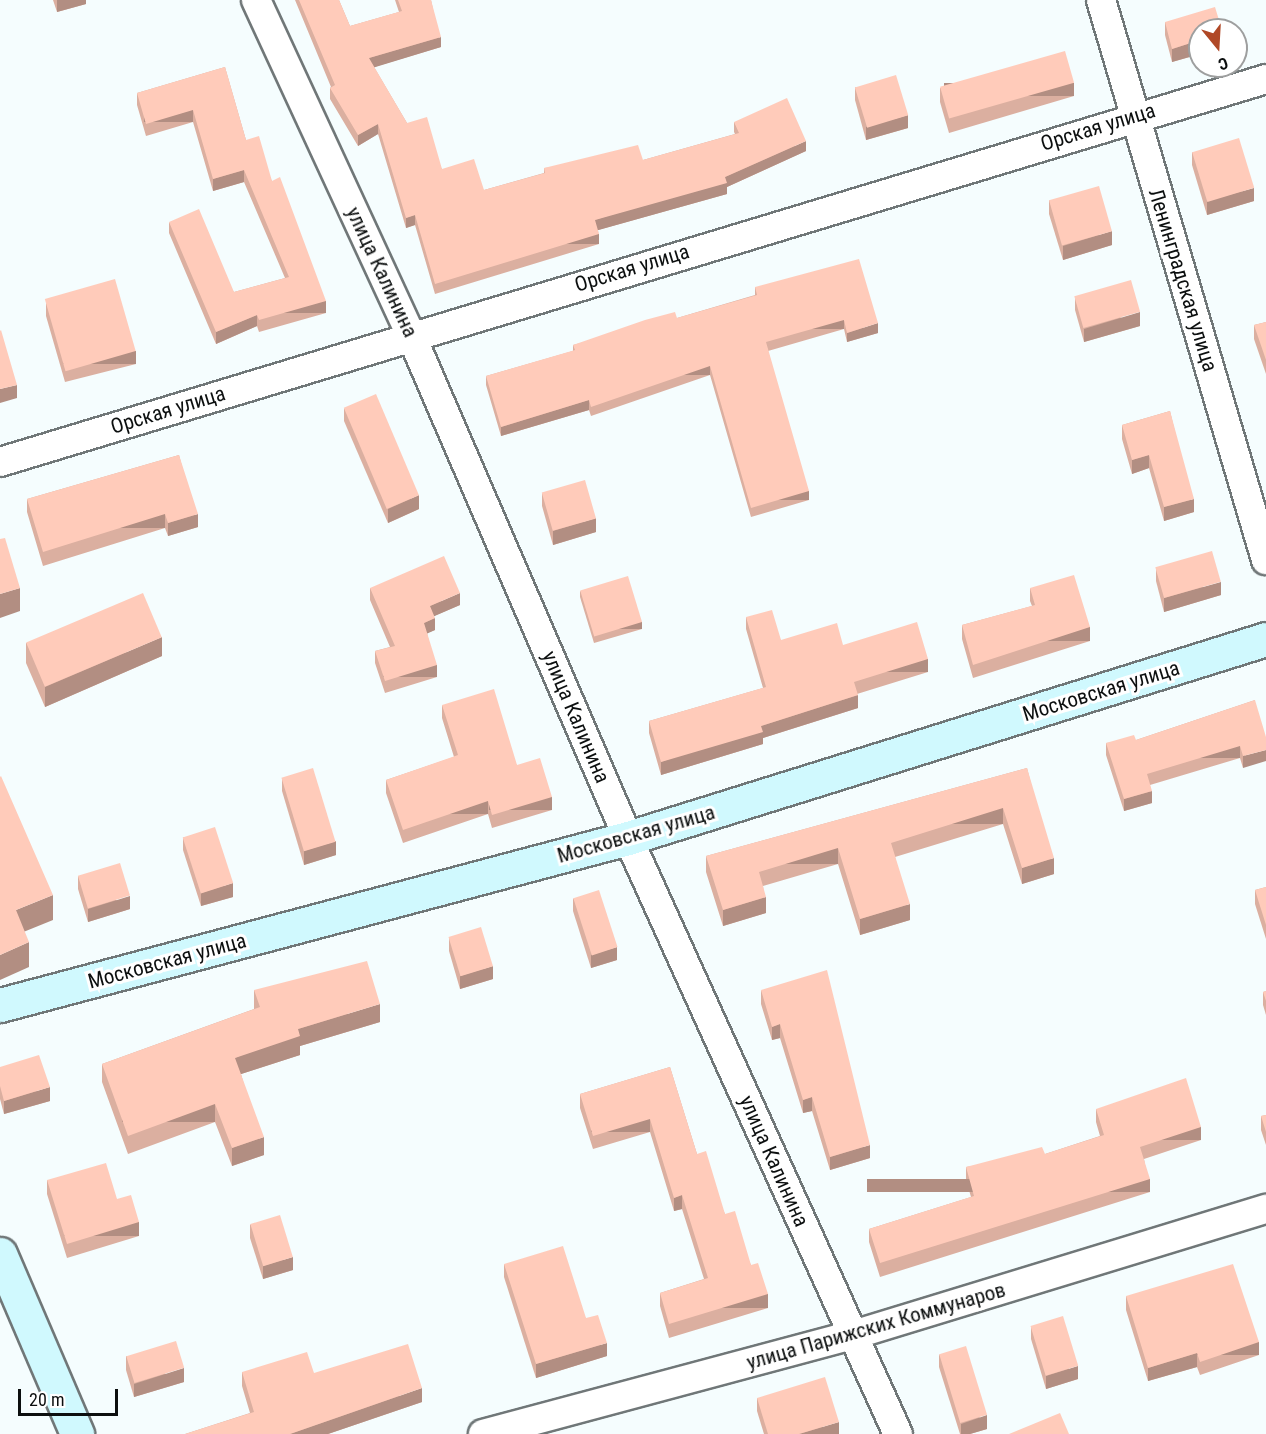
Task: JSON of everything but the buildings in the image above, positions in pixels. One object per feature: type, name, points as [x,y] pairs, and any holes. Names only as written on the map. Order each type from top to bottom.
[{"type":"street","name":"улица Калинина","points":[[256,0],[411,335],[628,838],[898,1434]]},
{"type":"street","name":"Ленинградская улица","points":[[1101,0],[1266,560]]},
{"type":"street","name":"Орская улица","points":[[0,462],[1134,116],[1266,79]]},
{"type":"street","name":"Московская улица","points":[[0,1005],[628,838],[1266,639]]},
{"type":"street","name":"улица Парижских Коммунаров","points":[[483,1434],[853,1335],[1266,1209]]},
{"type":"street","points":[[0,1254],[77,1434]]}]
